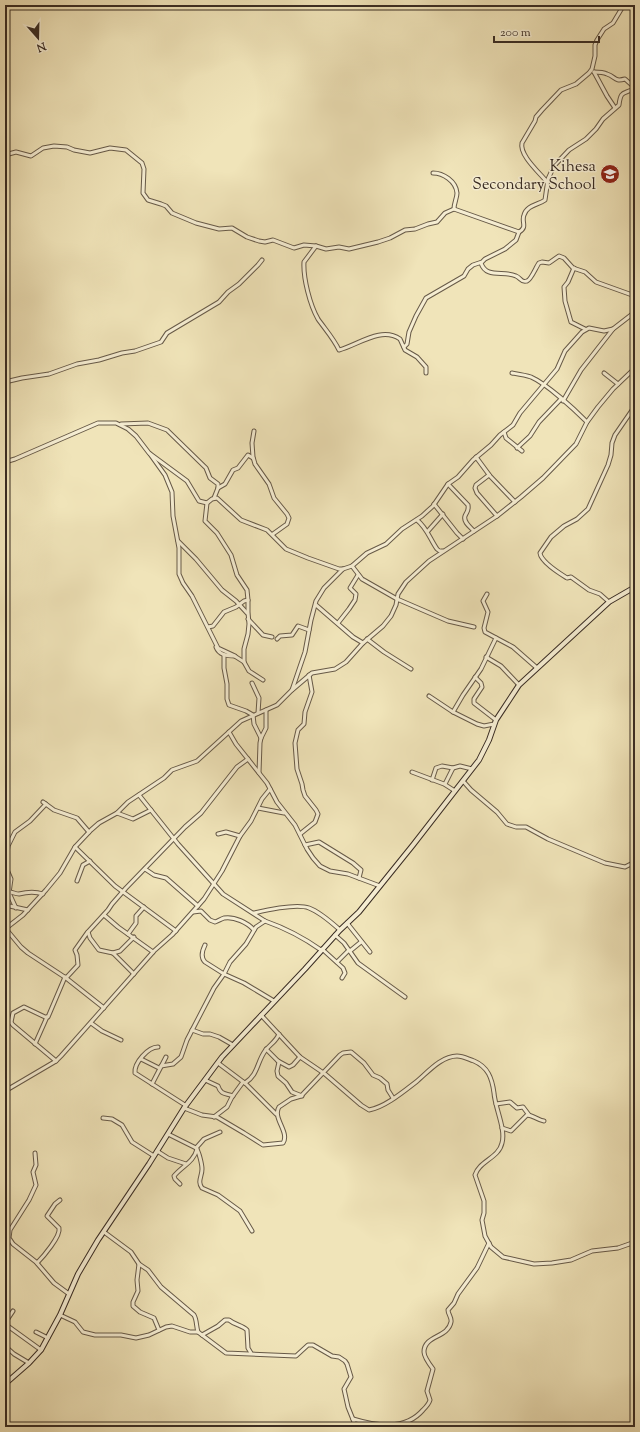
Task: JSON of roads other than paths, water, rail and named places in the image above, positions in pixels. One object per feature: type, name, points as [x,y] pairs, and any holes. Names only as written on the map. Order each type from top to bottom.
[{"type":"street","points":[[615,108],[593,70],[596,53],[595,45],[604,29],[613,23],[622,8],[627,5]]},
{"type":"street","points":[[404,347],[407,344],[409,332],[416,316],[426,298],[464,276],[470,268],[505,249],[516,240],[519,232],[525,225],[523,217],[529,208],[545,200],[547,182],[553,168],[566,154],[596,130],[603,118],[610,114],[619,105],[622,94],[635,88],[624,79],[618,81],[608,74],[593,70]]},
{"type":"street","points":[[547,182],[535,170],[524,155],[521,145],[536,122],[536,117],[542,110],[562,90],[577,83],[593,70]]},
{"type":"street","points":[[5,154],[16,152],[31,156],[43,148],[54,146],[67,147],[90,154],[110,148],[126,150],[142,163],[144,169],[144,196],[148,200],[166,206],[172,213],[196,223],[222,229],[232,228],[247,237],[259,241],[265,242],[273,240],[294,248],[304,245],[326,249],[339,247],[349,248],[378,242],[390,238],[405,230],[415,229],[423,225],[437,222],[446,213],[454,209],[519,232]]},
{"type":"street","points":[[433,173],[441,174],[455,186],[457,192],[454,209]]},
{"type":"street","points":[[316,246],[304,262],[306,287],[312,307],[339,350],[362,340],[385,334],[398,337],[405,350],[417,358],[426,367],[426,373]]},
{"type":"street","points":[[481,263],[483,269],[491,274],[502,272],[516,276],[523,282],[530,280],[539,263],[549,263],[558,256],[564,258],[574,268],[585,272],[596,282],[635,296]]},
{"type":"street","points":[[5,382],[46,374],[77,364],[135,351],[161,342],[167,333],[219,302],[228,292],[239,284],[260,264],[262,260]]},
{"type":"street","points":[[574,268],[564,288],[565,302],[570,322],[585,329],[589,328],[604,331],[613,329]]},
{"type":"street","points":[[517,448],[530,436],[539,422],[562,400],[581,370],[613,329],[635,312]]},
{"type":"street","points":[[292,690],[305,652],[315,607],[324,588],[343,569],[352,566],[368,553],[386,544],[402,528],[417,520],[434,504],[448,484],[458,477],[476,457],[513,425],[520,413],[557,369],[565,351],[585,329]]},
{"type":"street","points":[[104,1008],[21,947],[5,929],[28,910],[60,873],[75,847],[89,832],[104,820],[117,813],[128,802],[164,778],[172,770],[197,760],[242,721],[277,705],[309,675],[314,672],[329,671],[340,667],[346,662],[367,639],[392,616],[398,594],[406,582],[429,561],[497,516],[543,478],[574,447],[598,407],[618,384],[635,368]]},
{"type":"street","points":[[604,373],[618,384]]},
{"type":"street","points":[[512,374],[530,377],[544,385],[588,422]]},
{"type":"street","points":[[609,602],[600,594],[589,590],[572,577],[568,578],[563,575],[544,561],[540,554],[551,537],[564,526],[577,519],[587,511],[608,465],[615,435],[635,406]]},
{"type":"street","points":[[5,462],[16,459],[93,424],[102,422],[120,424],[148,423],[167,430],[206,468],[210,478],[216,483],[218,488]]},
{"type":"street","points":[[120,424],[132,432],[165,475],[172,492],[179,548],[180,578],[192,596],[208,627],[217,649],[224,655],[235,656]]},
{"type":"street","points":[[254,431],[252,443],[253,458],[269,484],[274,498],[289,518],[287,524],[273,534]]},
{"type":"street","points":[[504,432],[505,436],[522,451]]},
{"type":"street","points":[[149,453],[187,481],[199,501],[207,502],[214,498],[218,488],[225,484],[233,470],[238,468],[248,455],[253,458]]},
{"type":"street","points":[[476,457],[489,475],[515,502]]},
{"type":"street","points":[[489,475],[476,485],[475,489],[497,516]]},
{"type":"street","points":[[448,484],[468,506],[465,519],[474,531]]},
{"type":"street","points":[[214,498],[219,500],[241,520],[264,528],[273,534],[283,546],[291,551],[343,569]]},
{"type":"street","points":[[207,502],[204,520],[217,533],[231,555],[239,579],[246,590],[248,600],[248,634],[244,649],[244,662]]},
{"type":"street","points":[[434,504],[463,539]]},
{"type":"street","points":[[428,532],[443,514]]},
{"type":"street","points":[[417,520],[428,532],[438,550],[443,551]]},
{"type":"street","points":[[178,541],[196,559],[222,590],[239,604],[248,614]]},
{"type":"street","points":[[352,566],[358,575],[369,584],[397,599],[448,621],[474,627]]},
{"type":"street","points":[[338,623],[355,600],[356,594],[350,588],[358,575]]},
{"type":"street","points":[[5,1384],[29,1363],[41,1350],[60,1315],[78,1274],[185,1107],[218,1063],[335,935],[360,910],[380,886],[472,770],[485,749],[495,722],[519,685],[609,602],[635,587]]},
{"type":"street","points":[[487,594],[483,601],[488,610],[484,628],[485,632],[513,647],[537,668]]},
{"type":"street","points":[[208,627],[213,626],[224,612],[248,600]]},
{"type":"street","points":[[315,607],[363,643]]},
{"type":"street","points":[[248,619],[263,635],[272,637]]},
{"type":"street","points":[[277,639],[281,636],[292,635],[299,626],[309,630]]},
{"type":"street","points":[[454,712],[496,638]]},
{"type":"street","points":[[367,639],[411,669]]},
{"type":"street","points":[[216,645],[220,649],[244,662],[249,671],[263,680]]},
{"type":"street","points":[[224,655],[227,699],[229,705],[253,715]]},
{"type":"street","points":[[486,657],[501,666],[519,685]]},
{"type":"street","points":[[300,834],[315,822],[318,814],[305,796],[303,790],[297,769],[295,743],[298,730],[304,724],[305,712],[312,692],[309,675]]},
{"type":"street","points":[[475,677],[481,683],[482,687],[474,699],[474,703],[495,722]]},
{"type":"street","points":[[252,683],[259,698],[258,713]]},
{"type":"street","points":[[429,696],[454,712],[482,726],[495,722]]},
{"type":"street","points":[[259,773],[259,749],[261,738],[266,728],[266,710]]},
{"type":"street","points":[[253,715],[254,724],[261,738]]},
{"type":"street","points":[[229,732],[267,783],[284,813],[295,825],[313,858],[324,869],[359,878],[380,886]]},
{"type":"street","points":[[35,1044],[65,978],[78,965],[75,950],[76,946],[83,941],[88,932],[126,888],[201,813],[237,768],[248,758]]},
{"type":"street","points":[[432,780],[437,767],[445,766],[453,768],[463,766],[472,770]]},
{"type":"street","points":[[445,784],[453,768]]},
{"type":"street","points":[[412,772],[445,784],[455,791]]},
{"type":"street","points":[[463,781],[471,790],[497,812],[507,824],[526,827],[562,846],[605,863],[625,867],[635,862]]},
{"type":"street","points":[[5,1091],[56,1060],[153,952],[171,937],[193,912],[224,868],[240,836],[251,821],[262,799],[270,789]]},
{"type":"street","points":[[139,795],[174,839],[214,883],[230,898],[265,921],[302,938],[322,950],[344,970],[345,973],[342,978]]},
{"type":"street","points":[[16,908],[9,892],[11,879],[5,865],[8,846],[15,832],[30,821],[44,803],[58,812],[77,818],[89,832]]},
{"type":"street","points":[[258,808],[284,813]]},
{"type":"street","points":[[117,813],[133,819],[151,810]]},
{"type":"street","points":[[218,834],[226,832],[240,836]]},
{"type":"street","points":[[305,845],[319,842],[354,863],[360,870],[359,878]]},
{"type":"street","points":[[75,847],[106,878],[176,931]]},
{"type":"street","points":[[77,881],[83,865],[90,861]]},
{"type":"street","points":[[145,869],[150,873],[166,878],[198,906]]},
{"type":"street","points":[[126,888],[127,894]]},
{"type":"street","points":[[9,892],[19,894],[24,892],[42,894]]},
{"type":"street","points":[[5,905],[28,910]]},
{"type":"street","points":[[128,934],[136,923],[136,916],[144,907]]},
{"type":"street","points":[[254,913],[279,908],[308,908],[340,930]]},
{"type":"street","points":[[193,912],[201,911],[210,920],[215,922],[222,919],[232,918],[244,922],[254,930]]},
{"type":"street","points":[[104,915],[153,952]]},
{"type":"street","points":[[141,1059],[160,1067],[170,1066],[178,1061],[182,1055],[187,1040],[214,988],[230,962],[246,944],[259,924],[265,921]]},
{"type":"street","points":[[347,923],[370,952]]},
{"type":"street","points":[[88,932],[90,938],[99,950],[113,953],[120,951],[134,937]]},
{"type":"street","points":[[335,935],[344,943],[358,963],[405,997]]},
{"type":"street","points":[[336,962],[361,942]]},
{"type":"street","points":[[205,945],[202,951],[203,960],[224,974],[244,982],[274,1001]]},
{"type":"street","points":[[113,953],[134,974]]},
{"type":"street","points":[[11,1022],[13,1013],[24,1007],[48,1017]]},
{"type":"street","points":[[5,1015],[35,1044],[56,1060]]},
{"type":"street","points":[[261,1015],[300,1057],[323,1073],[366,1109],[372,1109],[393,1098],[416,1082],[435,1065],[447,1059],[457,1056],[463,1057],[473,1061],[485,1069],[492,1082],[502,1128],[503,1142],[500,1150],[484,1163],[475,1174],[485,1207],[482,1222],[485,1236],[494,1250],[501,1256],[536,1264],[571,1260],[592,1251],[618,1248],[635,1242]]},
{"type":"street","points":[[91,1022],[102,1031],[121,1040]]},
{"type":"street","points":[[192,1030],[219,1037],[233,1045]]},
{"type":"street","points":[[214,1116],[227,1107],[233,1096],[244,1082],[254,1075],[266,1049],[276,1040],[279,1034]]},
{"type":"street","points":[[158,1047],[149,1050],[135,1068],[134,1073],[185,1107],[202,1116],[214,1116],[260,1144],[266,1145],[284,1143],[282,1126],[277,1115],[244,1082],[218,1063]]},
{"type":"street","points":[[266,1049],[278,1061],[289,1067],[293,1065],[300,1057]]},
{"type":"street","points":[[277,1115],[277,1109],[281,1105],[302,1096],[343,1053],[351,1052],[364,1063],[373,1075],[380,1078],[387,1084],[388,1090],[393,1098]]},
{"type":"street","points":[[152,1084],[166,1057]]},
{"type":"street","points":[[278,1061],[278,1076],[286,1083],[292,1092],[302,1096]]},
{"type":"street","points":[[205,1080],[217,1085],[222,1093],[233,1096]]},
{"type":"street","points":[[496,1104],[510,1102],[516,1108],[523,1107],[529,1115],[538,1120],[544,1121]]},
{"type":"street","points":[[502,1128],[511,1131],[523,1117],[529,1115]]},
{"type":"street","points":[[103,1118],[112,1119],[122,1125],[132,1142],[154,1156]]},
{"type":"street","points":[[180,1184],[174,1177],[179,1170],[195,1156],[196,1148],[204,1140],[220,1132]]},
{"type":"street","points":[[168,1134],[196,1148],[202,1168],[199,1182],[202,1188],[218,1195],[240,1211],[252,1231]]},
{"type":"street","points":[[157,1151],[168,1158],[186,1164]]},
{"type":"street","points":[[35,1153],[36,1165],[33,1173],[36,1185],[29,1200],[10,1230],[9,1238],[13,1244],[37,1263],[54,1284],[69,1294]]},
{"type":"street","points":[[37,1263],[59,1233],[60,1229],[47,1216],[55,1204],[60,1200]]},
{"type":"street","points":[[104,1232],[136,1257],[139,1264],[137,1280],[138,1291],[132,1302],[133,1306],[140,1312],[154,1318],[159,1330]]},
{"type":"street","points":[[353,1419],[395,1426],[416,1418],[428,1405],[430,1398],[427,1391],[433,1369],[424,1354],[424,1350],[428,1341],[448,1328],[451,1321],[448,1310],[477,1268],[489,1243]]},
{"type":"street","points":[[139,1264],[148,1270],[161,1287],[194,1314],[197,1320],[196,1326],[198,1332]]},
{"type":"street","points":[[14,1311],[5,1324],[41,1350]]},
{"type":"street","points":[[60,1315],[75,1322],[84,1332],[95,1335],[119,1335],[136,1338],[149,1335],[166,1327],[172,1326],[188,1331],[198,1332],[223,1352],[232,1354],[251,1353],[296,1356],[308,1345],[311,1345],[332,1356],[340,1358],[347,1364],[351,1376],[344,1388],[348,1408],[356,1427]]},
{"type":"street","points":[[202,1335],[218,1326],[225,1320],[229,1320],[247,1330],[248,1348],[251,1353]]},
{"type":"street","points":[[36,1332],[48,1338]]},
{"type":"street","points":[[5,1346],[14,1354],[29,1363]]},
{"type":"place","name":"Kihesa Secondary School","points":[[610,174]]}]
